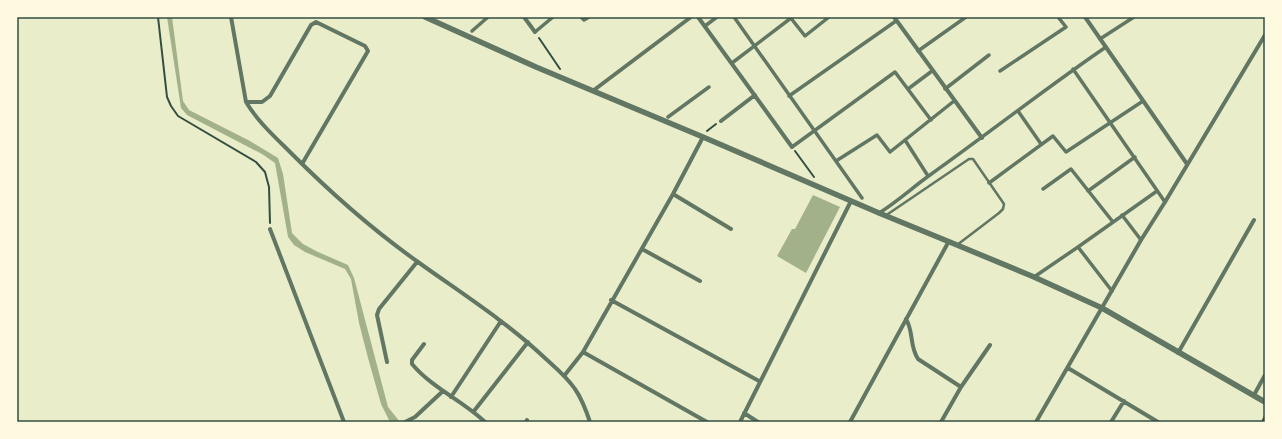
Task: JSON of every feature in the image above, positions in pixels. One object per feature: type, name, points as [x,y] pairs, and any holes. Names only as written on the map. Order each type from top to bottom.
[{"type":"street","points":[[231,17],[246,102],[253,114],[302,164],[359,216],[417,262],[528,342],[564,376],[574,388],[584,406],[590,422]]},
{"type":"street","points":[[425,17],[885,216],[1034,277],[1102,308],[1265,402]]},
{"type":"street","points":[[472,31],[488,17]]},
{"type":"street","points":[[524,17],[535,32],[553,17]]},
{"type":"street","points":[[581,17],[584,20],[589,17]]},
{"type":"street","points":[[594,90],[691,17]]},
{"type":"street","points":[[698,17],[792,147],[895,72],[930,120]]},
{"type":"street","points":[[705,26],[717,17]]},
{"type":"street","points":[[734,17],[862,198]]},
{"type":"street","points":[[732,63],[790,18],[805,36],[829,17]]},
{"type":"street","points":[[918,51],[966,17]]},
{"type":"street","points":[[1000,71],[1066,27],[1058,17]]},
{"type":"street","points":[[1085,17],[1187,164]]},
{"type":"street","points":[[1100,39],[1134,17]]},
{"type":"street","points":[[789,96],[895,19],[982,138]]},
{"type":"street","points":[[246,102],[262,102],[270,96],[311,24],[316,22],[365,46],[368,51],[302,164]]},
{"type":"street","points":[[1036,422],[1141,240],[1265,35]]},
{"type":"street","points":[[879,213],[1073,69],[1106,47]]},
{"type":"street","points":[[945,89],[989,55]]},
{"type":"street","points":[[1073,69],[1165,202]]},
{"type":"street","points":[[908,89],[932,71]]},
{"type":"street","points":[[668,117],[709,87]]},
{"type":"street","points":[[721,121],[755,95]]},
{"type":"street","points":[[836,161],[877,134],[890,152],[954,101]]},
{"type":"street","points":[[989,183],[1053,136],[1066,152],[1144,101]]},
{"type":"street","points":[[1018,111],[1041,144]]},
{"type":"street","points":[[564,376],[583,352],[611,300],[642,249],[703,137]]},
{"type":"street","points":[[904,140],[928,176]]},
{"type":"street","points":[[1088,191],[1135,158]]},
{"type":"street","points":[[1043,189],[1071,168],[1113,222]]},
{"type":"street","points":[[1034,277],[1157,191]]},
{"type":"street","points":[[672,194],[731,229]]},
{"type":"street","points":[[740,422],[759,381],[851,201]]},
{"type":"street","points":[[1122,215],[1141,240]]},
{"type":"street","points":[[1178,352],[1254,220]]},
{"type":"street","points":[[270,229],[344,422]]},
{"type":"street","points":[[850,422],[949,242]]},
{"type":"street","points":[[1078,247],[1112,291]]},
{"type":"street","points":[[642,249],[700,281]]},
{"type":"street","points":[[388,362],[377,315],[378,309],[417,262]]},
{"type":"street","points":[[611,300],[759,381]]},
{"type":"street","points":[[906,319],[911,331],[911,343],[914,353],[918,359],[961,387]]},
{"type":"street","points":[[452,397],[501,322]]},
{"type":"street","points":[[474,411],[528,342]]},
{"type":"street","points":[[424,344],[412,360],[412,364],[443,391],[474,411],[485,422]]},
{"type":"street","points":[[941,422],[961,387],[990,344]]},
{"type":"street","points":[[583,352],[708,422]]},
{"type":"street","points":[[1068,368],[1158,422]]},
{"type":"street","points":[[1254,395],[1265,375]]},
{"type":"street","points":[[405,422],[415,417],[443,391]]},
{"type":"street","points":[[1112,422],[1124,401]]},
{"type":"street","points":[[744,414],[758,422]]},
{"type":"lane","points":[[885,216],[969,159],[973,159],[1004,204],[1003,209],[958,245]]},
{"type":"path","points":[[158,17],[168,97],[171,106],[178,116],[256,162],[265,172],[269,187],[270,229]]},
{"type":"path","points":[[535,32],[562,71]]},
{"type":"path","points":[[703,137],[706,132],[721,121]]},
{"type":"path","points":[[792,147],[822,188]]},
{"type":"path","points":[[1262,422],[1265,416]]},
{"type":"shaded area","points":[[167,17],[172,17],[183,101],[189,110],[250,141],[278,158],[283,174],[292,233],[303,244],[348,265],[354,278],[388,407],[400,422],[390,422],[381,404],[359,323],[351,279],[345,269],[305,252],[294,245],[288,237],[275,163],[262,154],[187,115],[181,108]]},
{"type":"shaded area","points":[[813,195],[840,207],[806,273],[777,256],[792,229],[795,229]]}]
